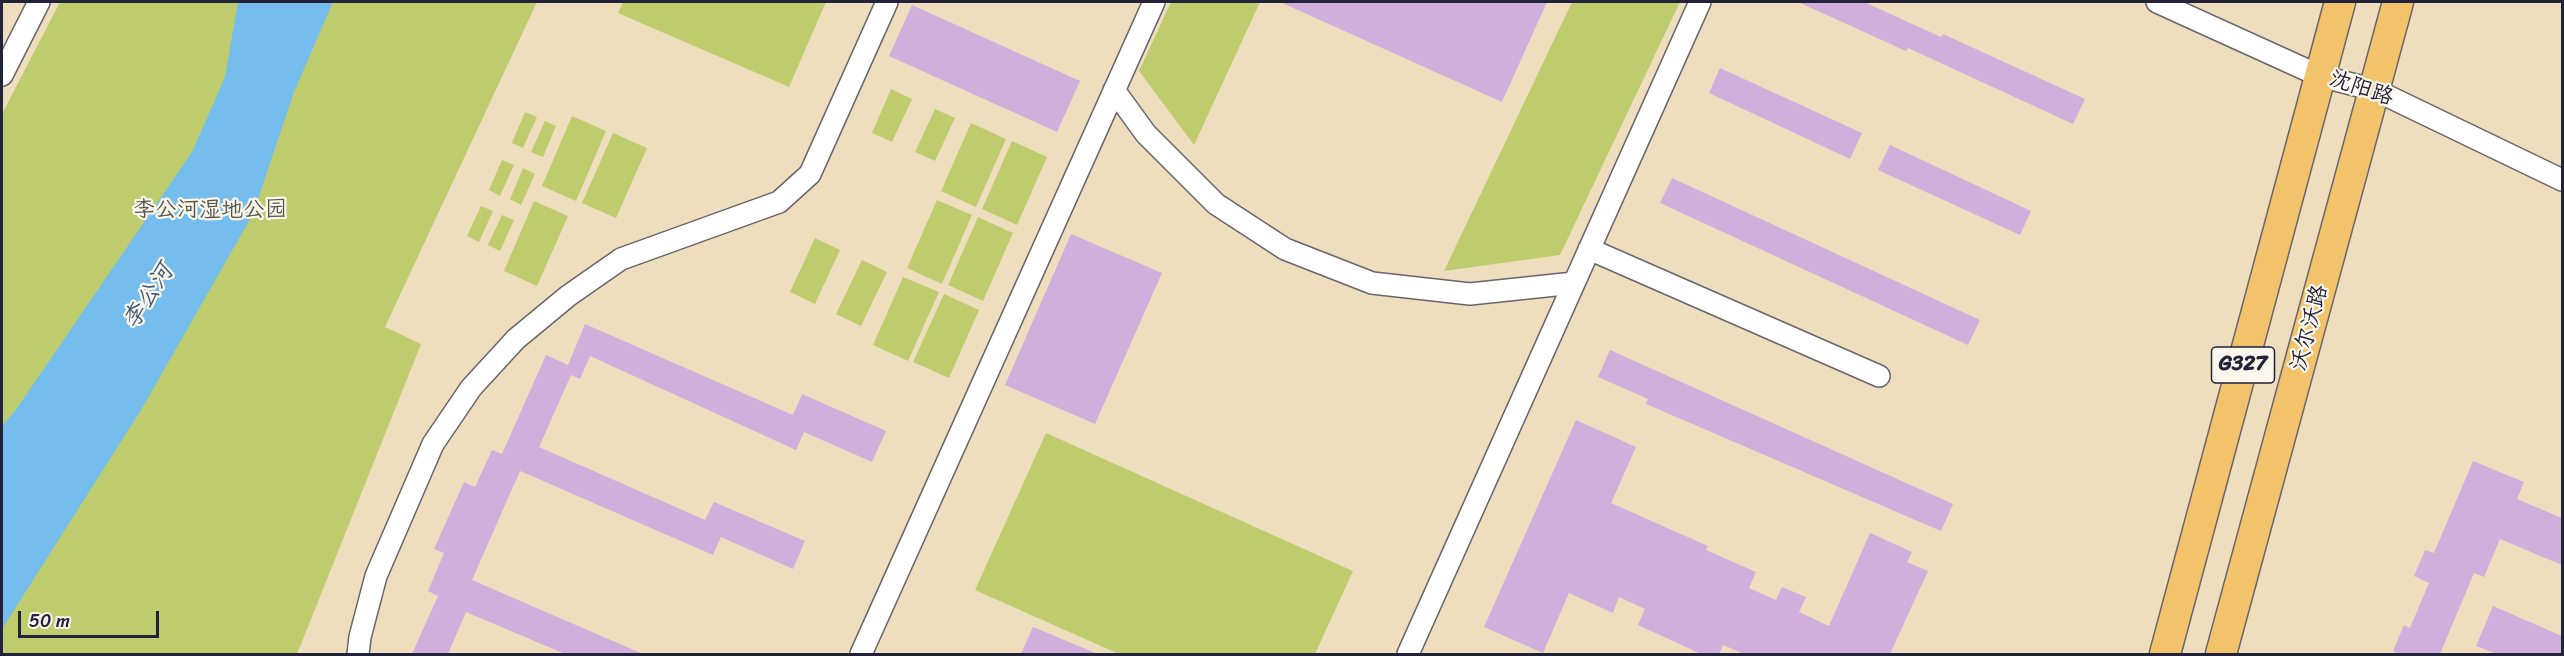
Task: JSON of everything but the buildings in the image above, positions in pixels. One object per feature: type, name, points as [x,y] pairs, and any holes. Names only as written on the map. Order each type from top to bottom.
[{"type":"highway","name":"G327","points":[[2165,654],[2340,2]]},
{"type":"highway","name":"沃尔沃路","points":[[2221,654],[2398,2]]},
{"type":"street","points":[[2,75],[39,2]]},
{"type":"street","points":[[358,654],[360,637],[376,576],[433,444],[471,388],[516,339],[568,296],[621,259],[779,202],[810,174],[887,2]]},
{"type":"street","points":[[861,654],[1154,2]]},
{"type":"street","points":[[1408,654],[1700,2]]},
{"type":"street","name":"沈阳路","points":[[2157,2],[2320,76],[2375,90],[2562,180]]},
{"type":"street","points":[[1114,90],[1146,134],[1216,204],[1285,249],[1372,283],[1470,294],[1574,283]]},
{"type":"street","points":[[1589,249],[1879,376]]},
{"type":"green space","name":"李公河湿地公园","points":[[60,2],[537,2],[385,327],[421,344],[297,654],[2,654],[2,114]]},
{"type":"green space","points":[[623,2],[826,2],[789,87],[618,13]]},
{"type":"green space","points":[[1171,2],[1260,2],[1194,145],[1139,71]]},
{"type":"green space","points":[[1572,2],[1680,2],[1560,255],[1444,271]]},
{"type":"green space","points":[[891,89],[912,99],[892,142],[872,133]]},
{"type":"green space","points":[[935,109],[955,118],[935,161],[915,152]]},
{"type":"green space","points":[[525,112],[537,117],[523,148],[512,143]]},
{"type":"green space","points":[[572,116],[606,131],[576,201],[542,186]]},
{"type":"green space","points":[[545,121],[556,126],[543,157],[531,152]]},
{"type":"green space","points":[[971,123],[1006,139],[976,207],[941,191]]},
{"type":"green space","points":[[613,133],[647,148],[616,218],[582,203]]},
{"type":"green space","points":[[1012,141],[1047,157],[1017,225],[982,209]]},
{"type":"green space","points":[[502,160],[514,165],[500,196],[489,190]]},
{"type":"green space","points":[[523,168],[535,174],[521,205],[510,199]]},
{"type":"green space","points":[[937,200],[972,215],[942,284],[907,268]]},
{"type":"green space","points":[[534,201],[568,216],[537,286],[504,271]]},
{"type":"green space","points":[[481,206],[493,211],[479,242],[467,236]]},
{"type":"green space","points":[[502,215],[514,220],[500,251],[488,245]]},
{"type":"green space","points":[[978,217],[1013,233],[983,301],[948,285]]},
{"type":"green space","points":[[815,238],[840,250],[815,304],[790,292]]},
{"type":"green space","points":[[862,260],[887,272],[861,326],[836,314]]},
{"type":"green space","points":[[903,277],[939,292],[908,361],[873,345]]},
{"type":"green space","points":[[944,294],[979,310],[949,378],[913,362]]},
{"type":"green space","points":[[1046,433],[1353,571],[1315,654],[1119,654],[975,590]]},
{"type":"water","name":"李公河","points":[[238,2],[333,2],[294,92],[253,214],[141,410],[2,629],[2,426],[15,411],[192,152],[225,77]]}]
